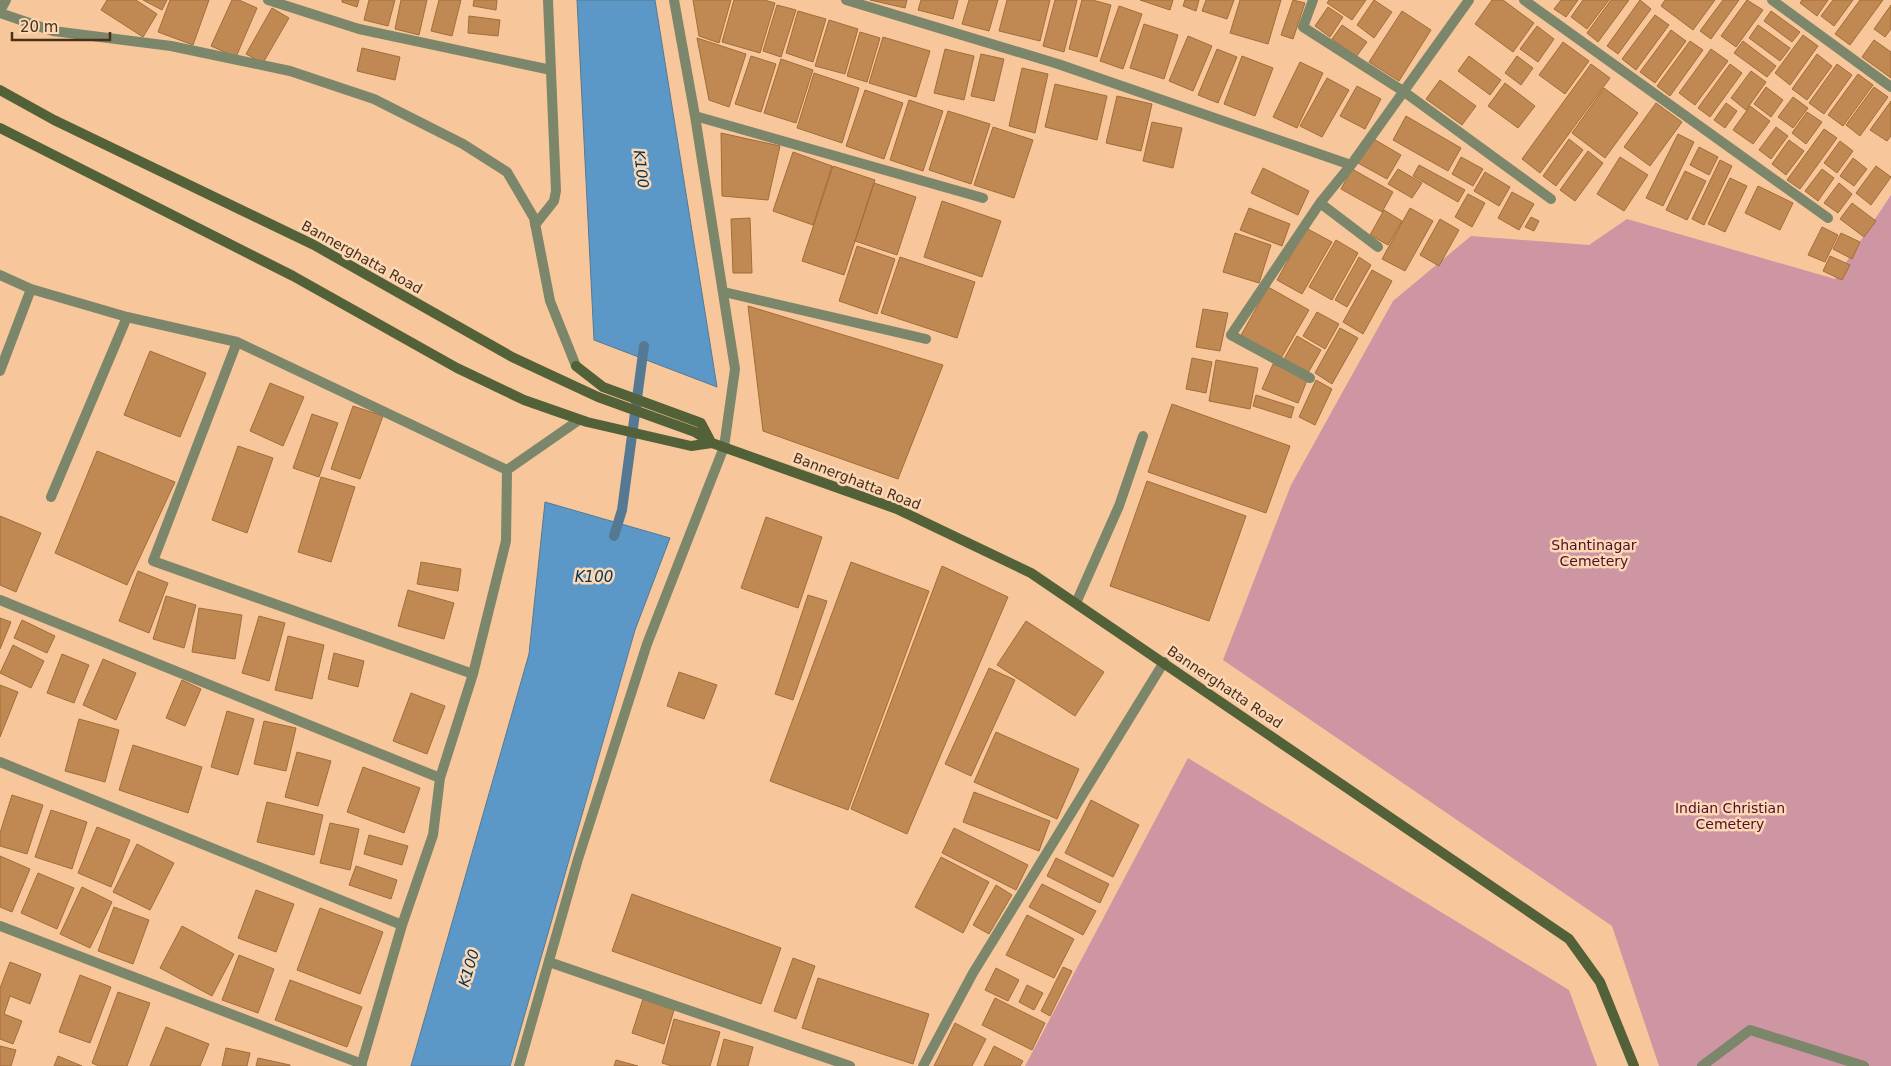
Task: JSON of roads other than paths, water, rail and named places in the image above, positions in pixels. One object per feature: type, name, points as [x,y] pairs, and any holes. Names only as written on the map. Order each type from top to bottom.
[{"type":"main road","name":"Bannerghatta Road","points":[[0,90],[54,120],[314,245],[512,358],[598,397],[696,432],[712,443],[898,508],[1032,573],[1569,939],[1600,982],[1634,1066]]},
{"type":"main road","points":[[0,128],[293,276],[457,368],[524,400],[583,421],[691,446],[712,443],[701,423],[603,387],[576,366]]},
{"type":"street","points":[[6,0],[0,12],[53,30],[171,46],[290,71],[374,99],[463,144],[507,172],[534,218],[550,301],[576,366]]},
{"type":"street","points":[[268,0],[359,29],[550,70]]},
{"type":"street","points":[[535,225],[554,201],[556,191],[548,0]]},
{"type":"street","points":[[519,1066],[578,859],[647,644],[724,447],[735,369],[695,116],[674,0]]},
{"type":"street","points":[[846,0],[1058,64],[1351,165]]},
{"type":"street","points":[[1313,0],[1303,27],[1403,91],[1551,199]]},
{"type":"street","points":[[1310,378],[1231,335],[1320,204],[1351,165],[1468,0]]},
{"type":"street","points":[[1524,0],[1828,218]]},
{"type":"street","points":[[1772,0],[1891,87]]},
{"type":"street","points":[[695,116],[983,198]]},
{"type":"street","points":[[1320,204],[1378,247]]},
{"type":"street","points":[[0,275],[31,289],[127,317],[237,342],[507,470]]},
{"type":"street","points":[[0,370],[31,289]]},
{"type":"street","points":[[724,292],[926,339]]},
{"type":"street","points":[[51,497],[127,317]]},
{"type":"street","points":[[237,342],[153,562],[473,674]]},
{"type":"street","points":[[507,470],[583,421]]},
{"type":"street","points":[[1076,603],[1119,506],[1143,436]]},
{"type":"street","points":[[0,926],[361,1065],[402,925],[433,835],[440,778],[473,674],[506,541],[507,470]]},
{"type":"street","points":[[0,600],[440,778]]},
{"type":"street","points":[[923,1066],[973,973],[1164,662]]},
{"type":"street","points":[[0,762],[402,925]]},
{"type":"street","points":[[549,962],[850,1066]]},
{"type":"street","points":[[1702,1066],[1750,1030],[1864,1066]]},
{"type":"water","name":"K100","points":[[577,0],[655,0],[717,387],[594,340]]},
{"type":"water","name":"K100","points":[[545,502],[670,538],[635,630],[510,1066],[411,1066],[529,654]]},
{"type":"waterway","name":"K100","points":[[614,536],[622,510],[644,346]]},
{"type":"park label","name":"Shantinagar Cemetery","points":[[1594,554]]},
{"type":"park label","name":"Indian Christian Cemetery","points":[[1730,816]]}]
